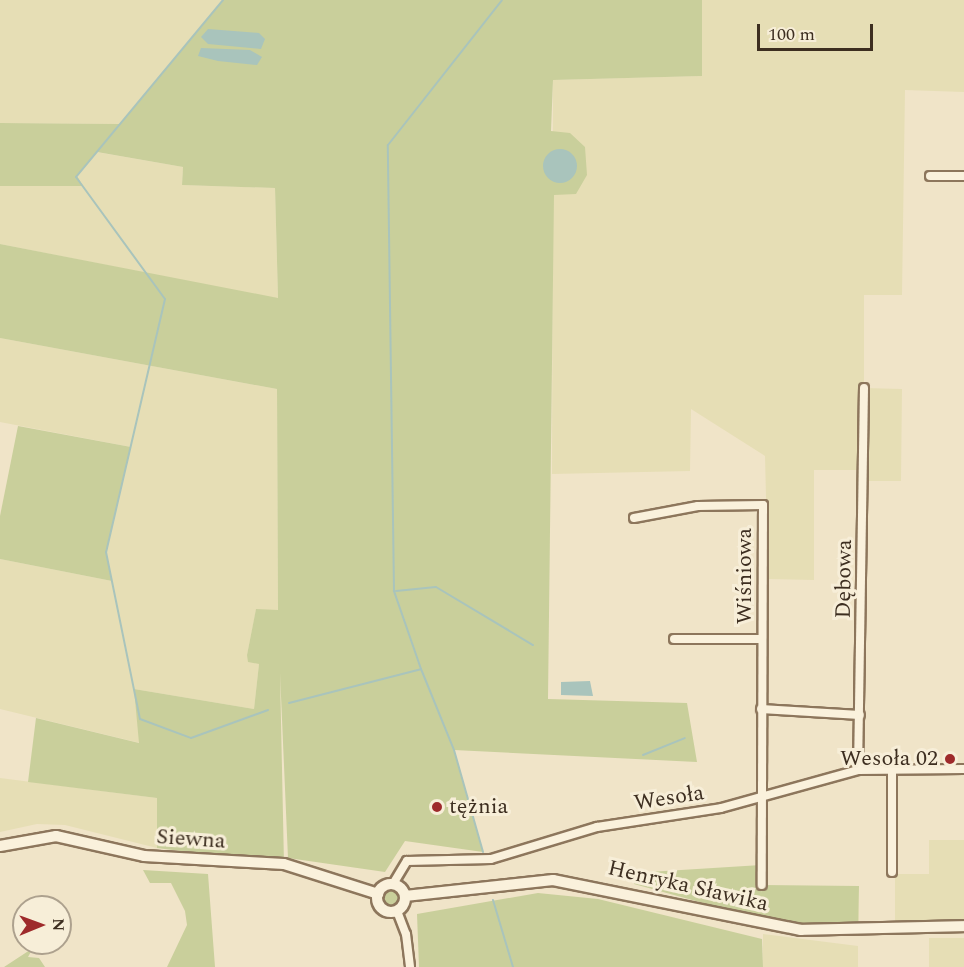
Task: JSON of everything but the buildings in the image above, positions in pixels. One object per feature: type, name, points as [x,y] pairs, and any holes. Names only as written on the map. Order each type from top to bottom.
[{"type":"main road","name":"Siewna","points":[[0,846],[56,836],[144,856],[284,864],[378,894]]},
{"type":"main road","name":"Henryka Sławika","points":[[405,896],[553,880],[801,930],[964,926]]},
{"type":"main road","points":[[393,884],[405,896],[397,911],[382,909],[378,894],[393,884]]},
{"type":"street","points":[[930,176],[964,176]]},
{"type":"street","name":"Dębowa","points":[[858,770],[864,388]]},
{"type":"street","name":"Wiśniowa","points":[[634,518],[698,506],[763,506],[760,795],[762,885]]},
{"type":"street","name":"Wiśniowa","points":[[674,639],[762,639]]},
{"type":"street","points":[[761,710],[860,715]]},
{"type":"street","points":[[892,766],[892,872]]},
{"type":"street","name":"Wesoła","points":[[393,884],[407,861],[479,862],[597,827],[722,808],[760,795],[858,770],[892,766],[964,769]]},
{"type":"street","points":[[397,911],[406,934],[410,967]]},
{"type":"shaded area","points":[[0,0],[223,0],[120,124],[0,123]]},
{"type":"shaded area","points":[[702,0],[964,0],[964,92],[905,90],[902,295],[864,295],[864,388],[902,389],[901,481],[868,481],[868,470],[814,470],[814,580],[768,579],[765,456],[691,409],[690,471],[552,474],[553,80],[702,76]]},
{"type":"shaded area","points":[[96,152],[183,167],[182,185],[275,188],[278,299],[0,244],[0,186],[83,186],[76,177]]},
{"type":"shaded area","points":[[0,338],[277,389],[278,611],[256,610],[247,655],[259,664],[254,709],[134,689],[140,743],[0,709],[0,559],[112,581],[106,552],[131,447],[0,422]]},
{"type":"shaded area","points":[[0,778],[157,798],[157,848],[65,825],[37,824],[0,832]]},
{"type":"shaded area","points":[[929,840],[964,840],[964,926],[858,932],[859,886],[859,922],[895,921],[895,874],[929,874]]},
{"type":"shaded area","points":[[763,934],[858,946],[858,967],[763,967]]},
{"type":"shaded area","points":[[929,938],[964,938],[964,967],[929,967]]},
{"type":"green space","points":[[223,0],[702,0],[702,76],[553,80],[551,131],[570,133],[585,147],[587,175],[576,194],[554,195],[548,699],[687,703],[697,762],[454,750],[483,852],[405,841],[385,872],[288,858],[280,673],[284,864],[157,848],[157,798],[28,782],[36,718],[139,743],[134,689],[254,709],[259,664],[248,662],[247,655],[256,609],[278,610],[277,389],[0,338],[0,244],[278,298],[275,188],[182,185],[183,167],[97,152],[77,176],[83,186],[0,186],[0,123],[120,124]]},
{"type":"green space","points":[[18,426],[131,447],[106,552],[112,581],[0,559],[0,516]]},
{"type":"green space","points":[[761,865],[761,893],[762,885],[859,886],[858,932],[801,930],[634,884],[633,873]]},
{"type":"green space","points":[[143,870],[208,874],[215,967],[167,967],[187,925],[185,911],[171,883],[150,883]]},
{"type":"green space","points":[[391,891],[397,893],[399,899],[397,905],[391,907],[385,905],[383,899],[385,893]]},
{"type":"green space","points":[[538,893],[598,899],[762,939],[763,967],[419,967],[417,914]]},
{"type":"green space","points":[[22,955],[29,955],[28,957],[39,958],[45,967],[4,967]]},
{"type":"water","points":[[208,29],[259,33],[265,39],[261,49],[208,44],[201,37]]},
{"type":"water","points":[[201,48],[250,50],[262,57],[257,65],[218,61],[198,56]]},
{"type":"water","points":[[560,149],[572,154],[577,166],[572,178],[560,183],[548,178],[543,166],[548,154]]},
{"type":"water","points":[[590,681],[593,696],[561,695],[561,682]]},
{"type":"waterway","points":[[223,0],[76,177],[165,299],[106,552],[140,719],[191,738],[268,710]]},
{"type":"waterway","points":[[421,669],[394,591],[388,145],[502,0]]},
{"type":"waterway","points":[[396,591],[436,587],[533,645]]},
{"type":"waterway","points":[[289,703],[421,669],[454,750],[483,852]]},
{"type":"waterway","points":[[643,755],[685,738]]},
{"type":"waterway","points":[[493,900],[513,967]]},
{"type":"place","name":"Wesoła 02","points":[[950,759]]},
{"type":"place","name":"tężnia","points":[[437,807]]}]
